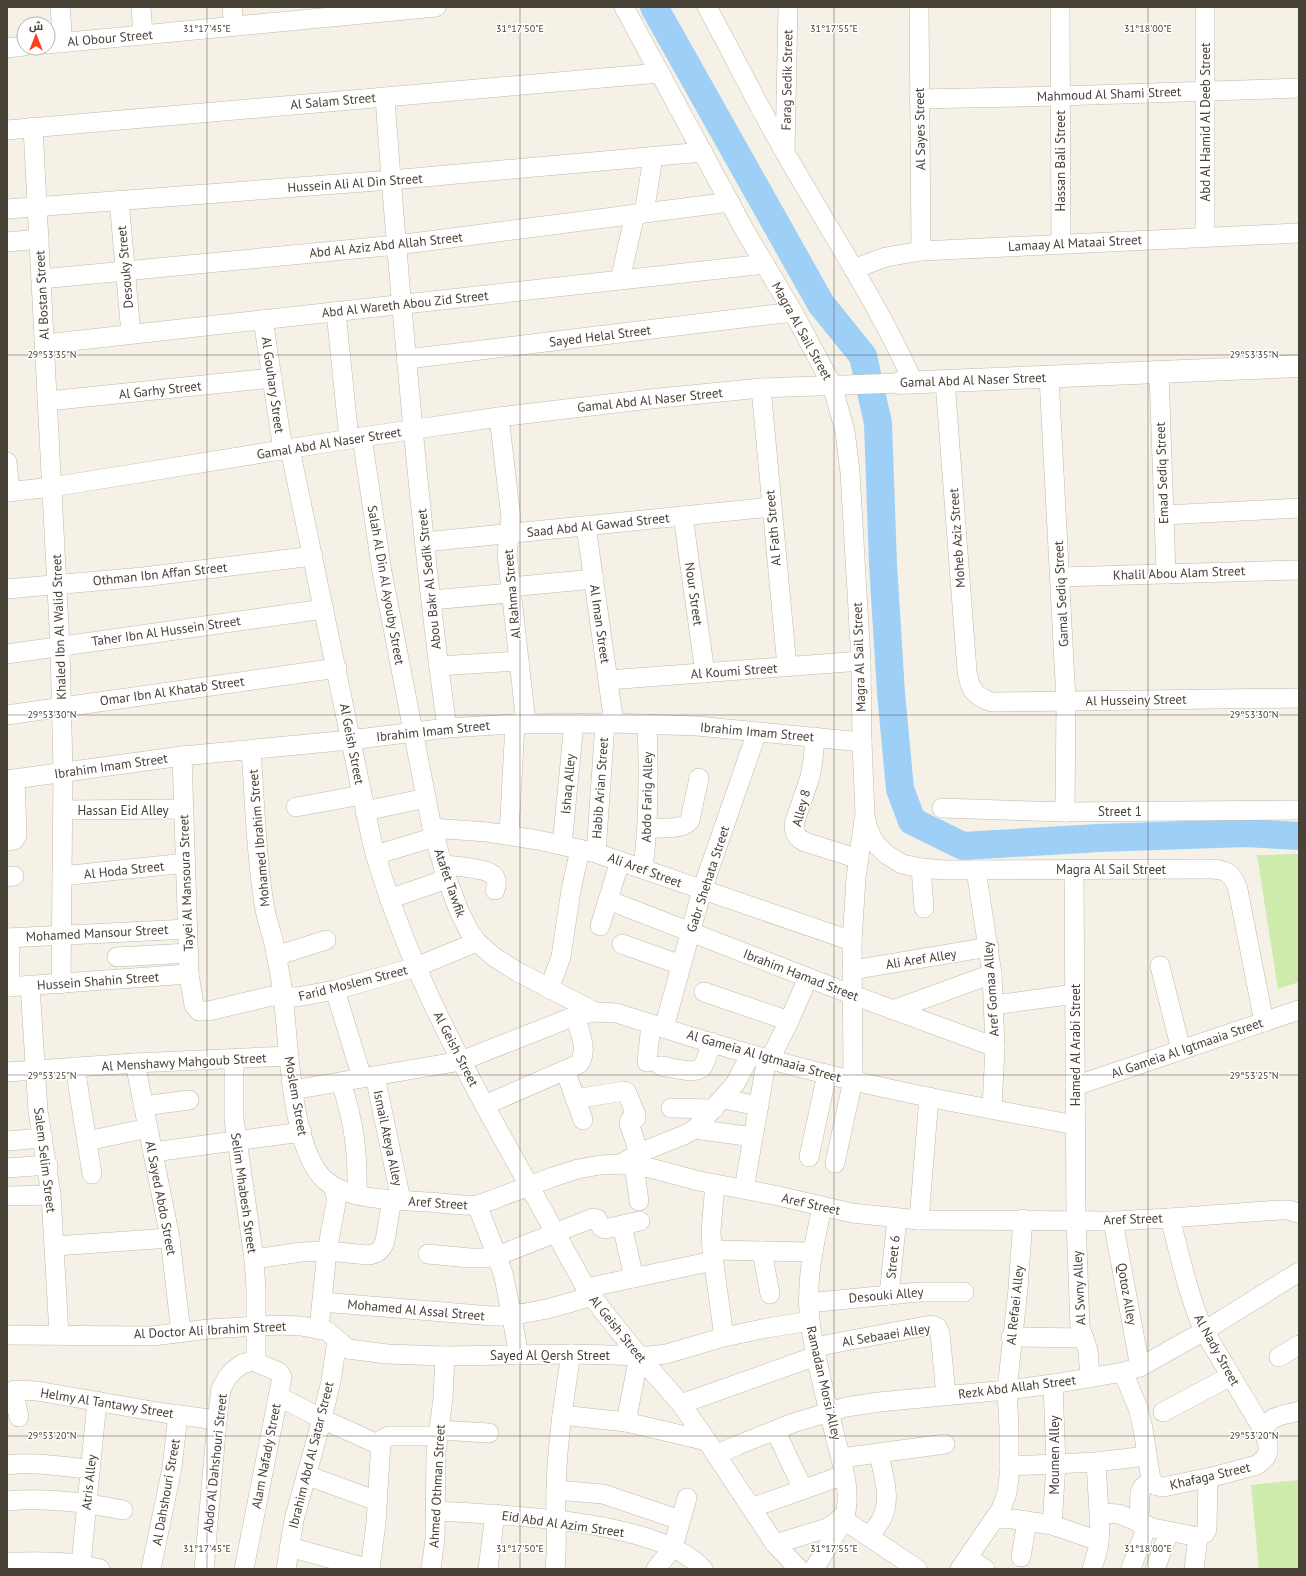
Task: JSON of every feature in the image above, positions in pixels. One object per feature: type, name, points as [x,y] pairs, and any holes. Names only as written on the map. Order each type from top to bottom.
[{"type":"street","points":[[56,36],[60,7]]},
{"type":"street","points":[[141,7],[143,35]]},
{"type":"street","points":[[232,7],[234,26]]},
{"type":"street","name":"Al Obour Street","points":[[56,43],[234,26],[315,13],[436,7]]},
{"type":"street","name":"Magra Al Sail Street","points":[[624,7],[765,264],[793,312],[840,385],[848,454],[861,661],[865,815],[868,830],[875,843],[886,854],[902,864],[921,868],[976,870],[1220,869],[1229,873],[1235,880],[1238,890],[1264,1022]]},
{"type":"street","points":[[707,7],[785,153],[900,353],[906,382]]},
{"type":"street","name":"Farag Sedik Street","points":[[785,153],[788,7]]},
{"type":"street","name":"Al Sayes Street","points":[[918,7],[921,251]]},
{"type":"street","name":"Hassan Bali Street","points":[[1060,7],[1061,243]]},
{"type":"street","name":"Abd Al Hamid Al Deeb Street","points":[[1205,7],[1205,237]]},
{"type":"street","name":"Al Salam Street","points":[[7,130],[660,73]]},
{"type":"street","name":"Mahmoud Al Shami Street","points":[[919,99],[1299,88]]},
{"type":"street","name":"Abou Bakr Al Sedik Street","points":[[385,97],[413,429],[431,600],[447,728]]},
{"type":"street","name":"Al Bostan Street","points":[[33,127],[52,486]]},
{"type":"street","name":"Hussein Ali Al Din Street","points":[[7,209],[391,180],[703,152]]},
{"type":"street","points":[[620,280],[640,214],[653,157]]},
{"type":"street","name":"Desouky Street","points":[[119,200],[131,334]]},
{"type":"street","name":"Abd Al Aziz Abd Allah Street","points":[[41,279],[397,245],[730,202]]},
{"type":"street","name":"Lamaay Al Mataai Street","points":[[853,269],[886,257],[921,251],[1061,243],[1299,233]]},
{"type":"street","points":[[7,242],[39,239]]},
{"type":"street","name":"Abd Al Wareth Abou Zid Street","points":[[45,344],[765,264]]},
{"type":"street","name":"Salah Al Din Al Ayouby Street","points":[[336,312],[355,438],[413,732]]},
{"type":"street","name":"Sayed Helal Street","points":[[407,359],[793,312]]},
{"type":"street","name":"Al Gouhary Street","points":[[263,320],[272,378],[287,450]]},
{"type":"street","name":"Gamal Abd Al Naser Street","points":[[8,492],[499,417],[650,399],[761,388],[1299,366]]},
{"type":"street","name":"Emad Sediq Street","points":[[1159,372],[1166,574]]},
{"type":"street","name":"Gamal Sediq Street","points":[[1049,376],[1066,701],[1066,812]]},
{"type":"street","name":"Al Garhy Street","points":[[48,401],[272,378]]},
{"type":"street","name":"Moheb Aziz Street","points":[[945,381],[967,672],[969,685],[975,693]]},
{"type":"street","name":"Al Fath Street","points":[[761,388],[787,667]]},
{"type":"street","name":"Al Rahma Street","points":[[499,417],[511,518],[507,554],[519,661],[520,724],[509,835]]},
{"type":"street","name":"Al Geish Street","points":[[287,450],[313,556],[375,855],[389,899],[416,967],[484,1105],[589,1292],[639,1356],[681,1404],[712,1448],[775,1544],[799,1569]]},
{"type":"street","points":[[7,462],[8,492]]},
{"type":"street","name":"Khaled Ibn Al Walid Street","points":[[52,486],[62,707],[63,810],[61,984]]},
{"type":"street","name":"Saad Abd Al Gawad Street","points":[[425,542],[771,507]]},
{"type":"street","points":[[1164,515],[1299,508]]},
{"type":"street","name":"Nour Street","points":[[683,516],[705,673]]},
{"type":"street","name":"Al Iman Street","points":[[586,526],[608,680],[609,723]]},
{"type":"street","name":"Othman Ibn Affan Street","points":[[7,589],[220,568],[313,556]]},
{"type":"street","name":"Khalil Abou Alam Street","points":[[1060,577],[1299,570]]},
{"type":"street","points":[[431,600],[594,579]]},
{"type":"street","name":"Taher Ibn Al Hussein Street","points":[[7,654],[324,609]]},
{"type":"street","points":[[439,666],[519,661]]},
{"type":"street","name":"Al Koumi Street","points":[[608,680],[861,661]]},
{"type":"street","name":"Omar Ibn Al Khatab Street","points":[[7,715],[337,668]]},
{"type":"street","name":"Al Husseiny Street","points":[[975,693],[981,699],[992,702],[1299,698]]},
{"type":"street","name":"Ishaq Alley","points":[[574,723],[580,849]]},
{"type":"street","name":"Ibrahim Imam Street","points":[[11,779],[182,756],[350,740],[447,728],[520,724],[609,723],[698,726],[862,742]]},
{"type":"street","name":"Habib Arian Street","points":[[580,849],[609,723]]},
{"type":"street","name":"Abdo Farig Alley","points":[[643,869],[648,828],[649,762],[647,724]]},
{"type":"street","name":"Atafet Tawfik","points":[[413,732],[433,832],[458,912],[468,929],[477,942],[500,961],[518,972],[596,1012]]},
{"type":"street","name":"Gabr Shehata Street","points":[[711,1042],[703,1066],[698,1070],[690,1071],[654,1064],[657,1026],[681,965],[702,890],[757,732]]},
{"type":"street","name":"Alley 8","points":[[815,737],[810,777],[795,821],[794,833],[798,839],[805,842],[859,859]]},
{"type":"street","name":"Mohamed Ibrahim Street","points":[[251,750],[260,870],[266,912],[284,996]]},
{"type":"street","name":"Tayei Al Mansoura Street","points":[[182,756],[189,974],[196,1009]]},
{"type":"street","points":[[648,828],[681,827],[687,824],[690,820],[699,778]]},
{"type":"street","points":[[7,841],[14,840],[18,835],[11,779]]},
{"type":"street","points":[[296,807],[426,798]]},
{"type":"street","name":"Street 1","points":[[942,808],[1066,812],[1299,810]]},
{"type":"street","name":"Hassan Eid Alley","points":[[63,810],[184,809]]},
{"type":"street","points":[[835,1163],[853,1080],[852,941],[859,859],[865,815]]},
{"type":"street","name":"Ali Aref Street","points":[[375,855],[433,832],[509,835],[580,849],[620,861],[852,941]]},
{"type":"street","points":[[549,988],[561,957],[571,890],[580,849]]},
{"type":"street","points":[[600,926],[620,861]]},
{"type":"street","name":"Al Hoda Street","points":[[62,876],[186,864]]},
{"type":"street","points":[[921,868],[924,908]]},
{"type":"street","name":"Hamed Al Arabi Street","points":[[1074,869],[1076,1220]]},
{"type":"street","name":"Aref Gomaa Alley","points":[[976,870],[992,974],[995,1047],[992,1109]]},
{"type":"street","points":[[389,899],[445,872],[489,872],[495,878],[495,890]]},
{"type":"street","name":"Ibrahim Hamad Street","points":[[608,900],[808,978],[995,1047]]},
{"type":"street","name":"Mohamed Mansour Street","points":[[8,938],[188,929]]},
{"type":"street","points":[[8,938],[9,987]]},
{"type":"street","points":[[276,956],[326,940]]},
{"type":"street","name":"Farid Moslem Street","points":[[196,1009],[198,1011],[209,1011],[265,997],[297,997],[335,990],[416,967],[477,942]]},
{"type":"street","points":[[622,944],[681,965]]},
{"type":"street","name":"Ali Aref Alley","points":[[852,970],[989,947]]},
{"type":"street","points":[[117,957],[189,953]]},
{"type":"street","points":[[1160,966],[1181,1050]]},
{"type":"street","name":"Hussein Shahin Street","points":[[9,987],[189,974]]},
{"type":"street","points":[[893,1010],[992,974]]},
{"type":"street","points":[[744,1189],[766,1069],[790,1022],[808,978]]},
{"type":"street","name":"Salem Selim Street","points":[[30,986],[38,1112],[48,1165],[51,1195],[59,1334]]},
{"type":"street","name":"Ismail Ateya Alley","points":[[254,1259],[327,1250],[368,1255],[379,1251],[384,1247],[386,1241],[396,1200],[369,1077],[335,990]]},
{"type":"street","points":[[704,992],[790,1022]]},
{"type":"street","points":[[994,1005],[1075,994]]},
{"type":"street","name":"Moslem Street","points":[[284,996],[293,1090],[302,1132],[314,1165],[325,1180],[334,1187]]},
{"type":"street","name":"Al Gameia Al Igtmaaia Street","points":[[1075,1086],[1299,1010]]},
{"type":"street","name":"Al Gameia Al Igtmaaia Street","points":[[293,1090],[461,1061],[575,1016],[596,1012],[617,1013],[751,1054],[827,1074],[929,1097],[1075,1125]]},
{"type":"street","points":[[484,1105],[579,1064],[584,1049],[575,1016]]},
{"type":"street","points":[[631,1161],[695,1129],[735,1084],[751,1054]]},
{"type":"street","name":"Al Menshawy Mahgoub Street","points":[[7,1072],[289,1056]]},
{"type":"street","name":"Selim Mhabesh Street","points":[[234,1059],[234,1119],[254,1259],[257,1326]]},
{"type":"street","name":"Al Sayed Abdo Street","points":[[135,1064],[170,1238],[181,1333]]},
{"type":"street","points":[[75,1067],[92,1174]]},
{"type":"street","points":[[565,1070],[583,1120]]},
{"type":"street","points":[[809,1157],[827,1074]]},
{"type":"street","points":[[340,1082],[350,1109],[355,1137],[358,1166],[358,1194]]},
{"type":"street","points":[[575,1099],[624,1091],[627,1093],[636,1115],[636,1118],[630,1120],[628,1123],[631,1161],[639,1201]]},
{"type":"street","points":[[918,1220],[929,1097]]},
{"type":"street","points":[[143,1106],[189,1100]]},
{"type":"street","points":[[671,1108],[718,1104],[759,1106]]},
{"type":"street","points":[[87,1141],[148,1128]]},
{"type":"street","points":[[695,1129],[753,1137]]},
{"type":"street","points":[[153,1152],[302,1132]]},
{"type":"street","points":[[7,1141],[43,1138]]},
{"type":"street","name":"Aref Street","points":[[334,1187],[358,1194],[396,1200],[477,1205],[529,1185],[578,1169],[631,1161],[715,1184],[744,1189],[822,1207],[852,1213],[918,1220],[1023,1219],[1113,1221],[1280,1210],[1288,1210],[1299,1213]]},
{"type":"street","points":[[7,1168],[48,1165]]},
{"type":"street","points":[[715,1184],[711,1231],[712,1256],[724,1337]]},
{"type":"street","points":[[319,1329],[327,1250],[336,1202],[334,1187]]},
{"type":"street","points":[[7,1196],[51,1195]]},
{"type":"street","points":[[477,1205],[504,1277],[519,1355]]},
{"type":"street","name":"Ramadan Morsi Alley","points":[[822,1207],[808,1278],[808,1303],[815,1352],[830,1411],[848,1498],[846,1516]]},
{"type":"street","points":[[428,1254],[483,1258],[497,1256],[594,1218],[597,1219],[601,1228],[603,1229],[640,1221]]},
{"type":"street","name":"Street 6","points":[[889,1295],[897,1218]]},
{"type":"street","name":"Al Nady Street","points":[[1170,1218],[1192,1302],[1204,1332],[1264,1431]]},
{"type":"street","name":"Al Refaei Alley","points":[[964,1564],[1001,1510],[1007,1493],[1009,1466],[1007,1390],[1018,1289],[1023,1219]]},
{"type":"street","name":"Al Swny Alley","points":[[1076,1220],[1080,1327],[1088,1350],[1090,1378]]},
{"type":"street","name":"Qotoz Alley","points":[[1113,1221],[1131,1370],[1143,1429],[1151,1480]]},
{"type":"street","points":[[622,1225],[634,1278]]},
{"type":"street","points":[[55,1246],[170,1238]]},
{"type":"street","points":[[762,1251],[770,1294]]},
{"type":"street","name":"Mohamed Al Assal Street","points":[[322,1302],[492,1316],[511,1316],[532,1313],[589,1292],[712,1256],[762,1251],[813,1252]]},
{"type":"street","name":"Rezk Abd Allah Street","points":[[712,1448],[774,1430],[830,1411],[879,1402],[1007,1390],[1053,1384],[1131,1370],[1204,1332],[1299,1272]]},
{"type":"street","name":"Desouki Alley","points":[[808,1303],[919,1292],[964,1292]]},
{"type":"street","name":"Sayed Al Qersh Street","points":[[337,1341],[348,1349],[387,1354],[445,1356],[571,1354],[639,1356],[666,1354],[724,1337],[810,1321]]},
{"type":"street","name":"Al Sebaaei Alley","points":[[681,1404],[815,1352],[883,1333],[931,1325],[940,1332],[946,1395]]},
{"type":"street","points":[[253,1361],[256,1356],[257,1326]]},
{"type":"street","name":"Al Doctor Ali Ibrahim Street","points":[[7,1335],[59,1334],[153,1336],[208,1329],[257,1326],[301,1326],[327,1331],[337,1341]]},
{"type":"street","points":[[1012,1338],[1084,1338]]},
{"type":"street","name":"Ibrahim Abd Al Satar Street","points":[[286,1569],[294,1520],[322,1419],[331,1381],[337,1341]]},
{"type":"street","points":[[1279,1357],[1299,1345]]},
{"type":"street","points":[[555,1569],[557,1521],[556,1490],[562,1415],[571,1354]]},
{"type":"street","name":"Ahmed Othman Street","points":[[431,1569],[435,1539],[438,1433],[443,1398],[445,1356]]},
{"type":"street","points":[[626,1422],[639,1356]]},
{"type":"street","name":"Alam Nafady Street","points":[[244,1569],[282,1377],[280,1374],[253,1361]]},
{"type":"street","name":"Abdo Al Dahshouri Street","points":[[204,1569],[221,1389],[227,1378],[239,1366],[253,1361]]},
{"type":"street","points":[[1163,1412],[1230,1376]]},
{"type":"street","name":"Moumen Alley","points":[[1052,1525],[1056,1464],[1053,1384]]},
{"type":"street","name":"Helmy Al Tantawy Street","points":[[13,1404],[37,1391],[178,1415],[217,1420]]},
{"type":"street","points":[[278,1396],[322,1419],[380,1445]]},
{"type":"street","name":"Atris Alley","points":[[81,1564],[97,1401]]},
{"type":"street","points":[[1264,1431],[1265,1426],[1272,1418],[1299,1411]]},
{"type":"street","name":"Al Dahshouri Street","points":[[151,1569],[172,1468],[178,1415]]},
{"type":"street","points":[[562,1415],[626,1422],[712,1448]]},
{"type":"street","points":[[774,1430],[804,1490]]},
{"type":"street","name":"Khafaga Street","points":[[1151,1480],[1157,1486],[1163,1487],[1208,1478],[1257,1465],[1262,1461],[1268,1451],[1264,1431]]},
{"type":"street","points":[[289,1547],[370,1569],[377,1501],[380,1445],[383,1439],[389,1436],[438,1433],[489,1433]]},
{"type":"street","points":[[751,1508],[804,1490],[842,1467],[879,1454],[944,1444]]},
{"type":"street","points":[[869,1537],[883,1517],[886,1507],[887,1495],[879,1454]]},
{"type":"street","points":[[1009,1466],[1096,1462],[1147,1456]]},
{"type":"street","points":[[1092,1569],[1099,1541],[1100,1513],[1096,1462]]},
{"type":"street","points":[[7,1465],[39,1464],[90,1469]]},
{"type":"street","points":[[306,1475],[377,1501]]},
{"type":"street","points":[[1100,1513],[1119,1514],[1143,1525],[1198,1537],[1208,1529],[1208,1478]]},
{"type":"street","points":[[1131,1568],[1143,1525],[1140,1493],[1142,1488],[1151,1480]]},
{"type":"street","points":[[556,1490],[603,1494],[680,1520]]},
{"type":"street","points":[[656,1569],[673,1547],[687,1498]]},
{"type":"street","points":[[7,1501],[26,1499],[87,1503],[123,1510]]},
{"type":"street","name":"Eid Abd Al Azim Street","points":[[436,1511],[495,1514],[557,1521],[637,1534],[673,1547],[693,1560],[703,1569]]},
{"type":"street","points":[[488,1569],[495,1514]]},
{"type":"street","points":[[846,1516],[869,1537],[917,1569]]},
{"type":"street","points":[[775,1544],[827,1528],[846,1516]]},
{"type":"street","points":[[814,1569],[846,1516]]},
{"type":"street","points":[[995,1519],[1027,1521],[1052,1525],[1099,1541]]},
{"type":"street","points":[[1021,1558],[1027,1521]]},
{"type":"street","points":[[1155,1569],[1170,1532]]},
{"type":"street","points":[[1194,1569],[1198,1537]]},
{"type":"street","points":[[7,1562],[55,1561],[81,1564],[100,1569]]},
{"type":"street","points":[[964,1564],[985,1569]]},
{"type":"green space","points":[[1299,854],[1299,982],[1278,989],[1257,855]]},
{"type":"green space","points":[[1299,1480],[1299,1569],[1259,1569],[1251,1485]]},
{"type":"waterway","points":[[654,7],[821,304],[863,356],[878,423],[883,564],[891,693],[900,789],[912,821],[963,846],[1099,838],[1245,833],[1299,836]]}]
